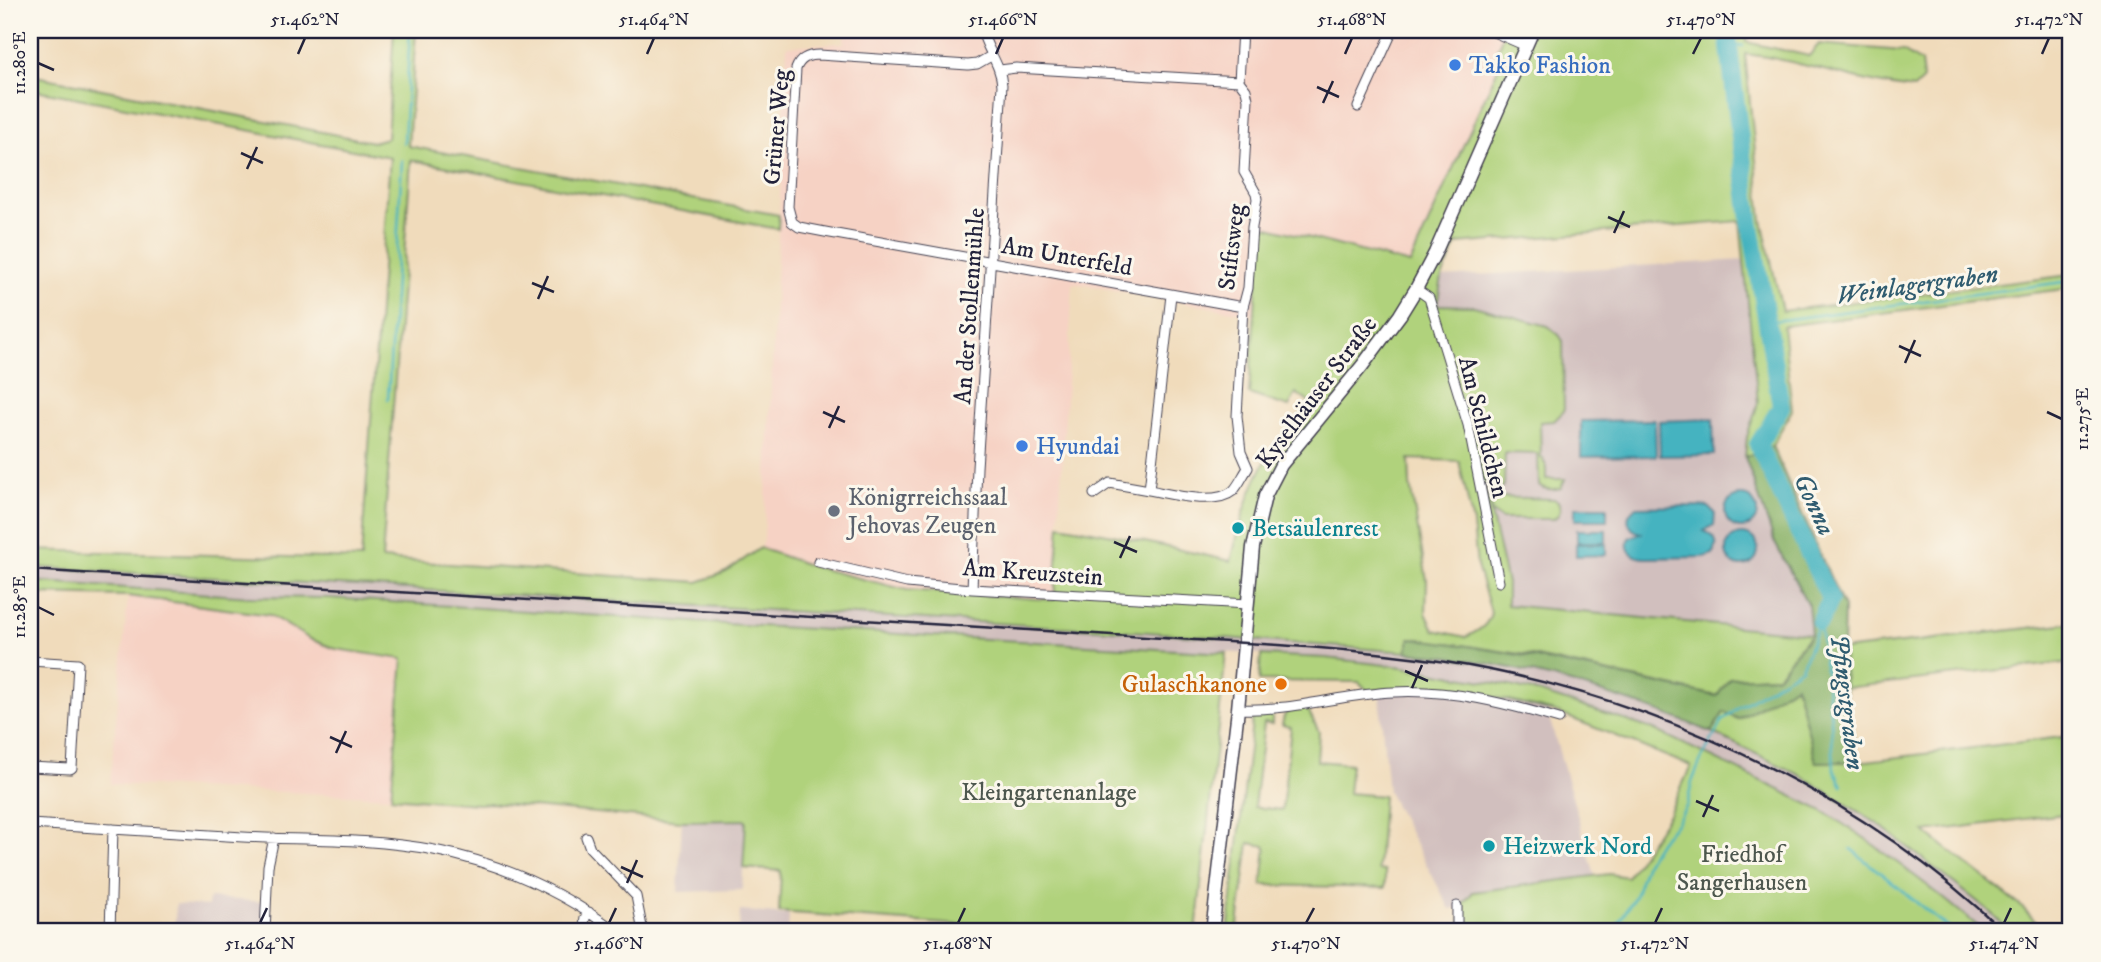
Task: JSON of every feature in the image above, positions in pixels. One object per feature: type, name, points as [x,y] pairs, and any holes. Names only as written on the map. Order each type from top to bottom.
[{"type":"main road","name":"Kyselhäuser Straße","points":[[1212,932],[1238,709],[1253,547],[1265,496],[1281,465],[1362,366],[1416,289],[1441,240],[1533,30]]},
{"type":"street","name":"An der Stollenmühle","points":[[972,589],[977,468],[1002,85],[1000,70],[982,30]]},
{"type":"street","name":"Stiftsweg","points":[[1242,30],[1239,81],[1246,90],[1248,99],[1244,172],[1256,192],[1257,199],[1252,227],[1248,288],[1243,307]]},
{"type":"street","points":[[1358,107],[1393,30]]},
{"type":"street","points":[[1489,30],[1526,46]]},
{"type":"street","name":"Grüner Weg","points":[[792,222],[788,207],[795,83],[796,69],[802,60],[819,55],[968,65],[977,64],[992,55]]},
{"type":"street","points":[[1000,70],[1016,68],[1239,81]]},
{"type":"street","name":"Am Unterfeld","points":[[792,222],[799,227],[1243,307]]},
{"type":"street","name":"Am Schildchen","points":[[1416,289],[1429,298],[1468,425],[1499,582]]},
{"type":"street","points":[[1149,490],[1171,295]]},
{"type":"street","points":[[1094,494],[1110,483],[1195,498],[1226,496],[1236,488],[1248,467],[1241,452],[1237,416],[1243,307]]},
{"type":"street","name":"Am Kreuzstein","points":[[818,562],[907,583],[1248,604]]},
{"type":"street","points":[[30,661],[78,664],[72,768],[30,767]]},
{"type":"street","points":[[1238,709],[1280,707],[1393,692],[1446,693],[1478,697],[1559,719]]},
{"type":"street","points":[[30,824],[385,844],[455,855],[525,878],[589,912],[617,932]]},
{"type":"street","points":[[110,932],[113,829]]},
{"type":"street","points":[[586,837],[590,848],[636,896],[643,932]]},
{"type":"street","points":[[265,932],[268,866],[274,838]]},
{"type":"street","points":[[1457,906],[1457,932]]},
{"type":"street","points":[[583,932],[584,920],[589,912]]},
{"type":"shaded area","points":[[844,30],[1505,30],[1497,49],[1499,66],[1410,264],[1261,225],[1255,315],[1073,283],[1054,600],[907,590],[814,567],[760,548],[764,538],[787,46],[844,43]]},
{"type":"shaded area","points":[[1744,260],[1758,403],[1747,437],[1745,457],[1775,543],[1808,605],[1811,634],[1507,605],[1507,582],[1436,306],[1442,277]]},
{"type":"shaded area","points":[[30,567],[1215,636],[1440,655],[1493,664],[1576,683],[1670,715],[1800,775],[1878,824],[1987,909],[2010,932],[1985,932],[1866,839],[1823,811],[1655,730],[1541,693],[1506,685],[1326,658],[708,623],[330,598],[251,597],[30,581]]},
{"type":"shaded area","points":[[128,596],[270,616],[310,639],[336,649],[403,659],[391,797],[110,784]]},
{"type":"shaded area","points":[[1446,687],[1547,710],[1595,876],[1473,892],[1460,907],[1450,909],[1388,792],[1379,690]]},
{"type":"shaded area","points":[[746,820],[742,890],[678,892],[682,821]]},
{"type":"shaded area","points":[[209,898],[266,902],[265,932],[174,932],[176,904],[208,906]]},
{"type":"shaded area","points":[[740,911],[789,915],[788,932],[739,932]]},
{"type":"green space","points":[[394,30],[416,30],[408,146],[779,215],[778,229],[411,160],[382,559],[698,582],[726,572],[760,548],[814,567],[907,590],[1054,600],[1060,525],[1231,561],[1256,479],[1279,441],[1310,403],[1296,393],[1289,407],[1249,394],[1261,225],[1410,264],[1499,66],[1497,49],[1505,30],[1747,30],[1749,34],[1746,42],[1809,56],[1819,44],[1903,51],[1921,62],[1923,79],[1914,89],[1745,54],[1762,220],[1782,311],[2071,275],[2071,288],[1783,326],[1792,410],[1772,446],[1745,457],[1747,437],[1758,403],[1740,221],[1457,244],[1442,277],[1437,305],[1474,306],[1548,326],[1563,341],[1564,411],[1554,421],[1540,422],[1541,458],[1546,463],[1546,479],[1565,479],[1561,488],[1549,490],[1539,485],[1538,454],[1505,453],[1504,485],[1500,489],[1494,489],[1483,479],[1507,583],[1507,605],[1811,634],[1777,676],[1730,678],[1717,696],[1528,655],[1411,638],[1407,652],[1148,632],[30,567],[30,550],[361,559],[390,157],[30,89],[30,75],[373,142],[387,138]],"holes":[[[1409,459],[1459,461],[1473,524],[1477,566],[1491,612],[1485,624],[1466,637],[1434,630],[1426,613],[1427,580],[1410,485]]]},
{"type":"green space","points":[[1772,446],[1844,608],[1845,688],[1858,762],[1816,762],[1796,685],[1738,719],[1724,712],[1711,732],[1600,691],[1562,680],[1485,663],[1407,652],[1410,638],[1449,643],[1717,696],[1730,678],[1777,676],[1811,634],[1808,605],[1775,543],[1745,457]]},
{"type":"green space","points":[[1496,497],[1554,499],[1558,501],[1560,512],[1553,519],[1501,519],[1492,512],[1490,505]]},
{"type":"green space","name":"Kleingartenanlage","points":[[30,581],[251,597],[330,598],[1226,653],[1196,932],[1057,932],[779,912],[781,871],[743,868],[746,820],[682,821],[490,803],[391,797],[403,659],[336,649],[310,639],[270,615],[128,596],[30,594]]},
{"type":"green space","points":[[2071,623],[2071,662],[1845,688],[1843,650]]},
{"type":"green space","name":"Friedhof Sangerhausen","points":[[1261,655],[1326,658],[1403,667],[1506,685],[1541,693],[1655,730],[1823,811],[1866,839],[1985,932],[1461,932],[1460,907],[1473,892],[1609,874],[1627,877],[1669,814],[1691,766],[1558,713],[1465,690],[1429,686],[1368,691],[1359,682],[1259,681]]},
{"type":"green space","points":[[1796,685],[1817,762],[1858,762],[2071,736],[2071,813],[1925,832],[2022,907],[2045,932],[2010,932],[1987,909],[1878,824],[1800,775],[1711,732],[1724,712],[1739,719]]},
{"type":"green space","points":[[1307,708],[1319,732],[1317,761],[1351,764],[1348,793],[1383,796],[1378,870],[1385,871],[1385,888],[1262,885],[1266,846],[1249,843],[1237,932],[1228,932],[1253,714],[1272,715],[1272,724],[1264,723],[1254,807],[1282,810],[1291,727],[1282,725],[1284,716],[1289,710]]},
{"type":"water","points":[[1713,419],[1714,455],[1660,456],[1659,421]]},
{"type":"water","points":[[1655,420],[1656,456],[1581,457],[1581,421]]},
{"type":"water","points":[[1741,496],[1752,501],[1757,512],[1752,523],[1741,528],[1730,523],[1725,512],[1730,501]]},
{"type":"water","points":[[1575,507],[1607,507],[1607,520],[1575,520]]},
{"type":"water","points":[[1637,507],[1709,507],[1715,513],[1714,525],[1704,531],[1715,540],[1713,554],[1704,557],[1646,558],[1638,557],[1629,550],[1629,538],[1641,533],[1632,529],[1628,522],[1630,514]]},
{"type":"water","points":[[1577,530],[1606,530],[1606,542],[1577,542]]},
{"type":"water","points":[[1742,534],[1754,538],[1758,550],[1754,562],[1742,566],[1730,562],[1726,550],[1730,538]]},
{"type":"water","points":[[1576,544],[1606,544],[1606,555],[1576,556]]},
{"type":"waterway","points":[[404,143],[410,30]]},
{"type":"waterway","name":"Gonna","points":[[1727,30],[1750,220],[1781,407],[1758,445],[1830,599],[1820,622]]},
{"type":"waterway","points":[[1729,44],[1743,46]]},
{"type":"waterway","points":[[388,399],[402,160]]},
{"type":"waterway","name":"Weinlagergraben","points":[[1767,322],[2071,281]]},
{"type":"waterway","name":"Gonna","points":[[1613,932],[1635,896],[1646,863],[1687,805],[1701,760],[1722,721],[1801,668],[1820,622]]},
{"type":"waterway","name":"Pfingstgraben","points":[[1820,626],[1834,770],[1842,786]]},
{"type":"waterway","name":"Pfingstgraben","points":[[1851,849],[1953,932]]},
{"type":"railway","points":[[30,570],[1279,645],[1441,661],[1565,688],[1634,710],[1702,736],[1768,767],[1832,802],[1893,841],[1950,884],[2004,932]]},
{"type":"place","name":"Takko Fashion","points":[[1455,65]]},
{"type":"place","name":"Hyundai","points":[[1022,446]]},
{"type":"place","name":"Königrreichssaal Jehovas Zeugen","points":[[834,511]]},
{"type":"place","name":"Betsäulenrest","points":[[1238,528]]},
{"type":"place","name":"Gulaschkanone","points":[[1281,684]]},
{"type":"place","name":"Heizwerk Nord","points":[[1489,846]]}]
